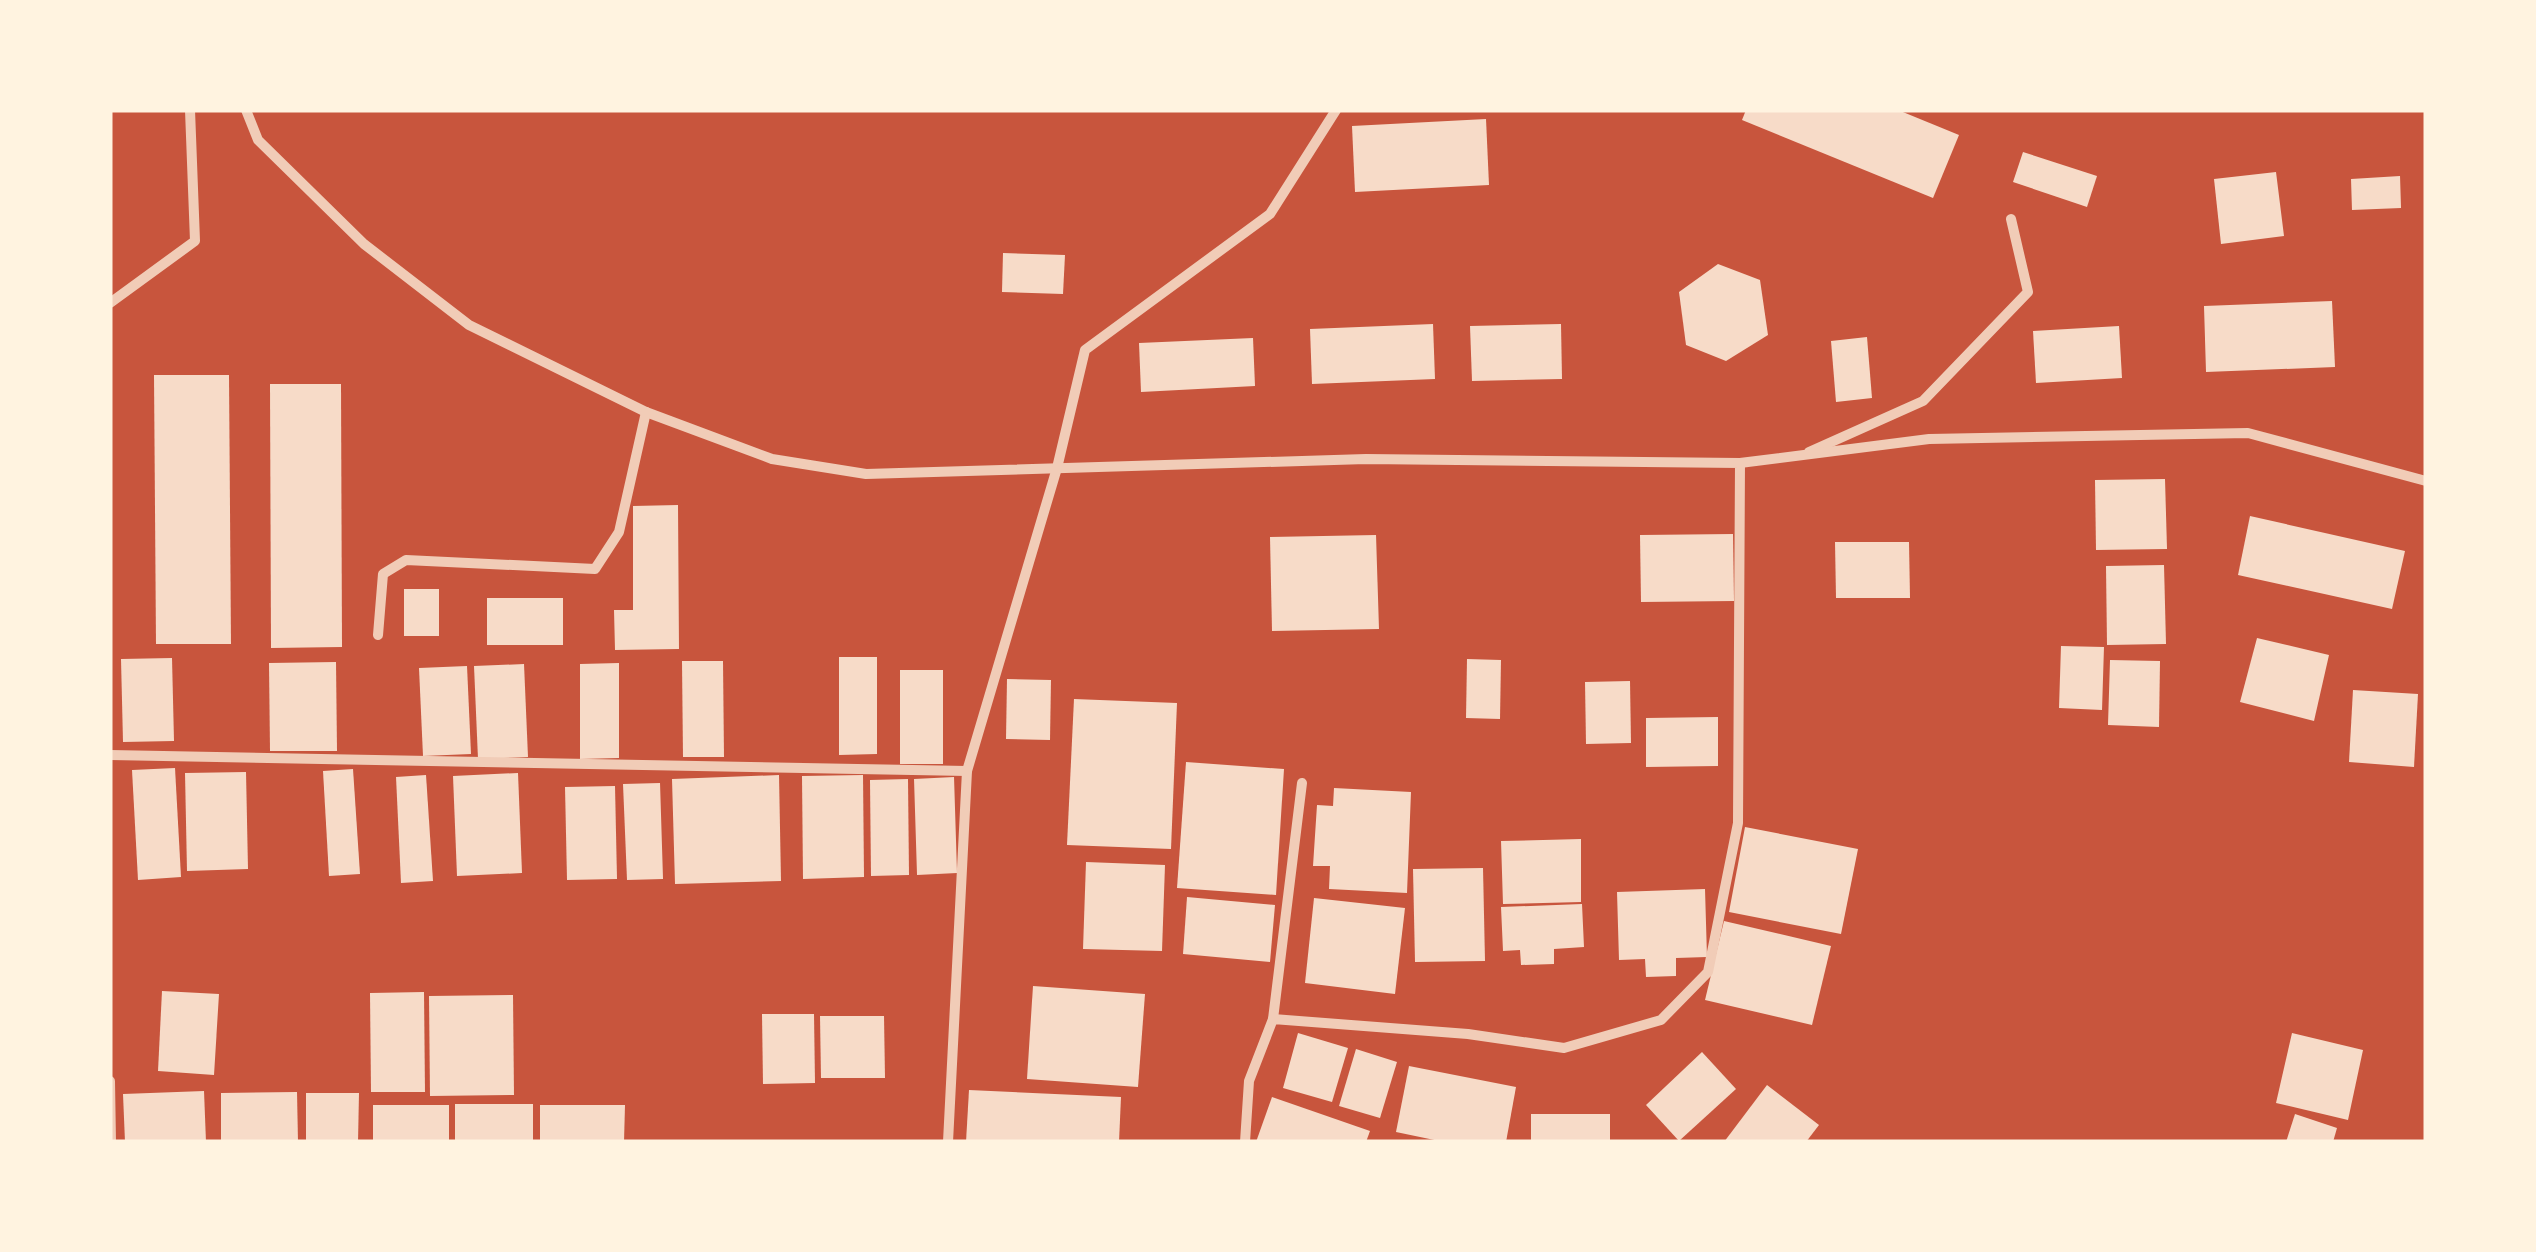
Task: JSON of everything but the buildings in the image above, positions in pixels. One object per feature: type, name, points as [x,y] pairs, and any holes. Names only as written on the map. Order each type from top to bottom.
[{"type":"street","points":[[110,303],[195,241],[190,110]]},
{"type":"street","points":[[246,110],[258,140],[364,244],[469,325],[646,412],[772,459],[866,474],[1366,459],[1740,463],[1928,439],[2248,434],[2426,481]]},
{"type":"street","points":[[948,1142],[968,771],[1057,468],[1085,350],[1270,214],[1336,110]]},
{"type":"street","points":[[1800,456],[1922,401],[2028,292],[2011,220]]},
{"type":"street","points":[[378,634],[382,574],[406,560],[595,569],[619,532],[646,412]]},
{"type":"street","points":[[1273,1019],[1468,1034],[1564,1048],[1661,1020],[1708,972],[1738,823],[1740,463]]},
{"type":"street","points":[[110,756],[968,771]]},
{"type":"street","points":[[1245,1142],[1248,1081],[1273,1019],[1302,783]]},
{"type":"street","points":[[110,1081],[112,1142]]}]
